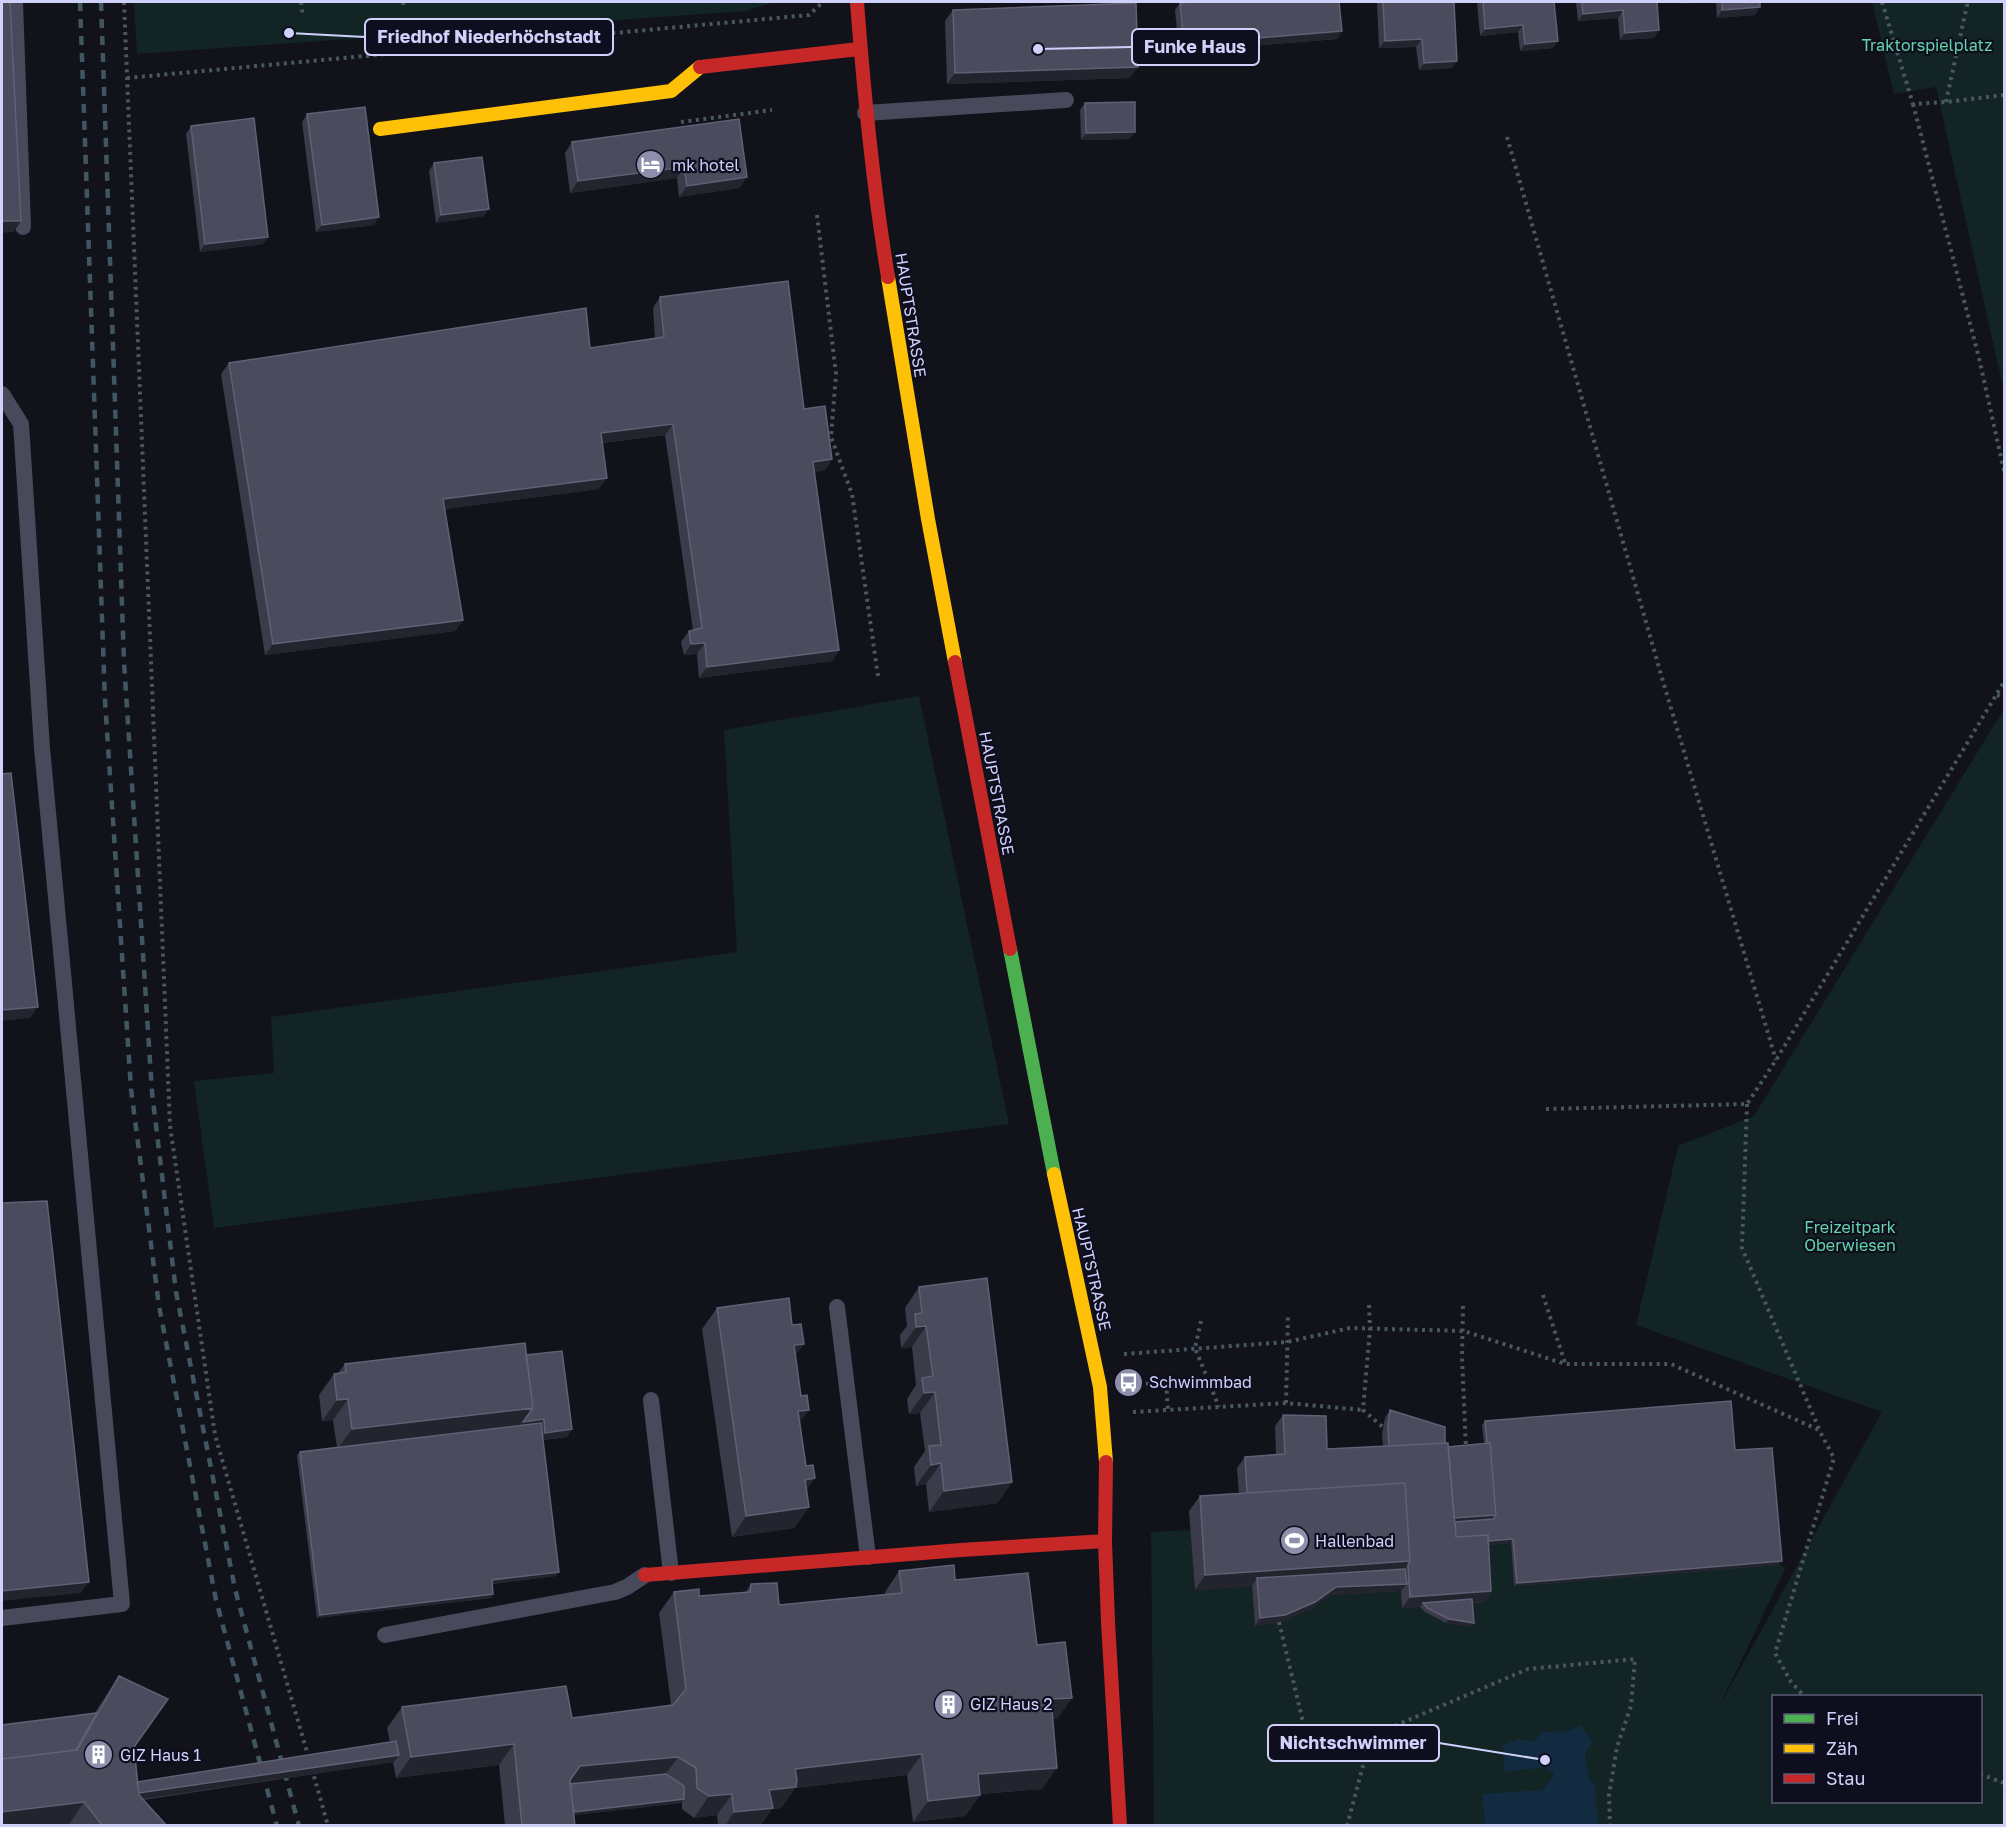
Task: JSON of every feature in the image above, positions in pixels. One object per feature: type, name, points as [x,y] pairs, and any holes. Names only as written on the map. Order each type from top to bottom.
[{"type":"street","name":"HAUPTSTRASSE","points":[[857,2],[864,113],[876,206],[928,519],[1046,1137],[1100,1387],[1106,1464],[1105,1541],[1120,1826]]},
{"type":"street","points":[[380,129],[671,91],[699,67],[859,49]]},
{"type":"street","points":[[645,1575],[1105,1541]]},
{"type":"lane","points":[[15,2],[23,227]]},
{"type":"lane","points":[[864,113],[1065,100]]},
{"type":"lane","points":[[2,394],[21,424],[42,748],[122,1604],[2,1618]]},
{"type":"lane","points":[[837,1307],[868,1557]]},
{"type":"lane","points":[[651,1400],[671,1573]]},
{"type":"lane","points":[[385,1635],[615,1592],[645,1575]]},
{"type":"path","points":[[124,2],[170,1126],[215,1435],[328,1826]]},
{"type":"path","points":[[301,2],[303,17]]},
{"type":"path","points":[[403,2],[404,9]]},
{"type":"path","points":[[127,78],[809,15],[823,2]]},
{"type":"path","points":[[1882,2],[1913,104],[1979,358],[2004,471]]},
{"type":"path","points":[[1946,102],[1967,5],[1965,2]]},
{"type":"path","points":[[1913,104],[2004,95]]},
{"type":"path","points":[[678,123],[772,110]]},
{"type":"path","points":[[1507,137],[1662,678],[1776,1060]]},
{"type":"path","points":[[817,214],[836,374],[831,436],[852,494],[878,676]]},
{"type":"path","points":[[1803,1695],[1791,1682],[1776,1653],[1834,1458],[1819,1430],[1742,1248],[1747,1104],[1776,1060],[2004,682]]},
{"type":"path","points":[[1997,695],[2004,698]]},
{"type":"path","points":[[1546,1109],[1747,1104]]},
{"type":"path","points":[[1543,1295],[1565,1364]]},
{"type":"path","points":[[1363,1410],[1370,1329],[1369,1305]]},
{"type":"path","points":[[1462,1306],[1466,1452]]},
{"type":"path","points":[[1286,1403],[1288,1316]]},
{"type":"path","points":[[1201,1321],[1195,1348],[1219,1407]]},
{"type":"path","points":[[1095,1359],[1195,1348],[1287,1342],[1350,1328],[1464,1331],[1565,1364],[1671,1364],[1819,1430]]},
{"type":"path","points":[[1128,1387],[1166,1381],[1168,1410]]},
{"type":"path","points":[[1146,1411],[1286,1403],[1363,1410],[1384,1428]]},
{"type":"path","points":[[1279,1622],[1309,1747],[1371,1736],[1528,1669],[1635,1659],[1631,1706],[1617,1747],[1609,1795],[1610,1826]]},
{"type":"path","points":[[1347,1826],[1371,1736]]},
{"type":"path","points":[[1982,1775],[2004,1784]]},
{"type":"green space","points":[[134,2],[775,2],[746,11],[137,54]]},
{"type":"green space","name":"Traktorspielplatz","points":[[1872,2],[2004,2],[2004,392],[1936,87],[1894,94]]},
{"type":"green space","points":[[919,696],[1009,1124],[214,1228],[194,1081],[274,1073],[271,1017],[737,952],[724,730]]},
{"type":"green space","name":"Freizeitpark Oberwiesen","points":[[2004,709],[2004,1825],[1154,1825],[1151,1532],[1191,1530],[1195,1590],[1252,1586],[1255,1626],[1296,1616],[1314,1608],[1331,1595],[1401,1591],[1433,1616],[1460,1626],[1471,1627],[1470,1603],[1484,1602],[1480,1546],[1511,1543],[1515,1586],[1779,1565],[1786,1567],[1719,1707],[1882,1412],[1636,1325],[1678,1146],[1754,1116]]},
{"type":"water","points":[[1580,1725],[1593,1742],[1585,1754],[1589,1779],[1595,1786],[1598,1825],[1485,1825],[1482,1794],[1543,1790],[1554,1774],[1546,1767],[1505,1772],[1503,1745],[1519,1739],[1534,1742],[1542,1731],[1561,1732]]},
{"type":"building","points":[[2,2],[10,2],[21,221],[2,221]]},
{"type":"building","points":[[1339,2],[1342,31],[1184,44],[1180,3]]},
{"type":"building","points":[[1383,2],[1454,2],[1457,61],[1424,63],[1422,39],[1385,41]]},
{"type":"building","points":[[1483,2],[1554,2],[1558,41],[1525,44],[1523,25],[1485,29]]},
{"type":"building","points":[[1582,2],[1657,2],[1659,30],[1625,33],[1623,10],[1583,14]]},
{"type":"building","points":[[1722,2],[1760,2],[1760,7],[1722,10]]},
{"type":"building","points":[[1136,3],[1138,67],[955,73],[953,10]]},
{"type":"building","points":[[1135,102],[1135,132],[1086,133],[1085,103]]},
{"type":"building","points":[[365,107],[379,217],[322,225],[307,114]]},
{"type":"building","points":[[254,118],[268,237],[205,244],[191,126]]},
{"type":"building","name":"mk hotel","points":[[739,119],[747,177],[687,186],[684,167],[578,181],[572,142]]},
{"type":"building","points":[[482,157],[489,209],[441,215],[434,163]]},
{"type":"building","points":[[788,281],[804,409],[825,406],[832,459],[813,462],[839,650],[707,667],[705,643],[691,644],[689,631],[702,628],[673,424],[601,433],[607,478],[443,499],[463,620],[273,644],[229,363],[586,308],[590,348],[664,337],[660,297]]},
{"type":"building","points":[[11,773],[38,1007],[2,1010],[2,774]]},
{"type":"building","points":[[47,1201],[89,1582],[2,1591],[2,1203]]},
{"type":"building","points":[[987,1278],[1012,1482],[944,1491],[941,1463],[931,1465],[929,1446],[941,1445],[935,1392],[924,1393],[922,1378],[933,1376],[926,1326],[916,1327],[915,1314],[922,1313],[919,1287]]},
{"type":"building","points":[[789,1298],[792,1325],[801,1324],[804,1344],[794,1345],[801,1396],[807,1395],[809,1410],[798,1411],[806,1466],[813,1465],[815,1478],[805,1480],[809,1507],[746,1516],[717,1308]]},
{"type":"building","points":[[525,1343],[533,1408],[352,1429],[348,1399],[337,1400],[334,1374],[346,1372],[345,1364]]},
{"type":"building","points":[[562,1351],[572,1429],[545,1433],[544,1419],[523,1422],[533,1408],[526,1355]]},
{"type":"building","points":[[1731,1401],[1735,1450],[1772,1448],[1782,1561],[1517,1583],[1513,1539],[1488,1541],[1488,1535],[1456,1537],[1455,1522],[1493,1519],[1496,1515],[1490,1443],[1487,1443],[1485,1421]]},
{"type":"building","points":[[1390,1410],[1445,1427],[1445,1443],[1389,1446]]},
{"type":"building","points":[[1283,1415],[1326,1416],[1327,1449],[1448,1443],[1456,1537],[1488,1535],[1491,1591],[1410,1597],[1405,1483],[1247,1493],[1245,1457],[1285,1454]]},
{"type":"building","points":[[541,1423],[559,1572],[492,1580],[493,1594],[320,1615],[300,1452]]},
{"type":"building","points":[[1490,1443],[1496,1515],[1454,1518],[1448,1447]]},
{"type":"building","name":"Hallenbad","points":[[1405,1483],[1410,1561],[1205,1575],[1200,1496]]},
{"type":"building","points":[[954,1565],[955,1580],[1028,1573],[1037,1645],[1065,1642],[1072,1698],[1051,1699],[1057,1768],[978,1774],[980,1795],[928,1801],[922,1754],[795,1769],[796,1787],[769,1790],[773,1808],[734,1812],[732,1794],[709,1796],[697,1788],[696,1768],[678,1757],[580,1766],[570,1780],[575,1826],[522,1826],[514,1744],[411,1757],[402,1707],[566,1686],[572,1718],[673,1705],[686,1689],[674,1592],[699,1589],[699,1596],[750,1592],[751,1584],[777,1583],[779,1605],[902,1593],[899,1571]]},
{"type":"building","points":[[1405,1569],[1407,1584],[1336,1587],[1315,1602],[1285,1615],[1260,1618],[1257,1578]]},
{"type":"building","points":[[1472,1599],[1474,1623],[1449,1619],[1427,1608],[1423,1603]]},
{"type":"building","points":[[119,1676],[168,1699],[134,1747],[139,1795],[167,1826],[103,1826],[84,1802],[2,1812],[2,1759],[77,1750]]},
{"type":"building","points":[[97,1713],[76,1750],[2,1759],[2,1725]]},
{"type":"building","points":[[396,1741],[399,1755],[139,1793],[137,1782]]},
{"type":"building","points":[[666,1774],[684,1786],[684,1799],[574,1812],[570,1784]]},
{"type":"railway","points":[[80,2],[105,701],[131,1089],[159,1306],[216,1600],[277,1826]]},
{"type":"railway","points":[[101,2],[124,662],[152,1092],[176,1292],[235,1589],[299,1826]]},
{"type":"traffic: fast","points":[[1010,949],[1054,1174]]},
{"type":"traffic: slow","points":[[380,129],[671,91],[700,67]]},
{"type":"traffic: slow","points":[[888,277],[928,519],[955,662]]},
{"type":"traffic: slow","points":[[1054,1174],[1100,1387],[1106,1462]]},
{"type":"traffic: jam","points":[[857,2],[870,140],[888,277]]},
{"type":"traffic: jam","points":[[700,67],[859,49]]},
{"type":"traffic: jam","points":[[955,662],[1010,949]]},
{"type":"traffic: jam","points":[[1106,1462],[1105,1541],[1108,1622],[1120,1826]]},
{"type":"traffic: jam","points":[[645,1575],[1105,1541]]},
{"type":"place","name":"Friedhof Niederhöchstadt","points":[[289,33]]},
{"type":"place","name":"Funke Haus","points":[[1038,49]]},
{"type":"place","name":"mk hotel","points":[[651,165]]},
{"type":"place","name":"Schwimmbad","points":[[1128,1382]]},
{"type":"place","name":"Hallenbad","points":[[1294,1541]]},
{"type":"place","name":"GIZ Haus 2","points":[[949,1704]]},
{"type":"place","name":"GIZ Haus 1","points":[[99,1755]]},
{"type":"place","name":"Nichtschwimmer","points":[[1545,1760]]}]
